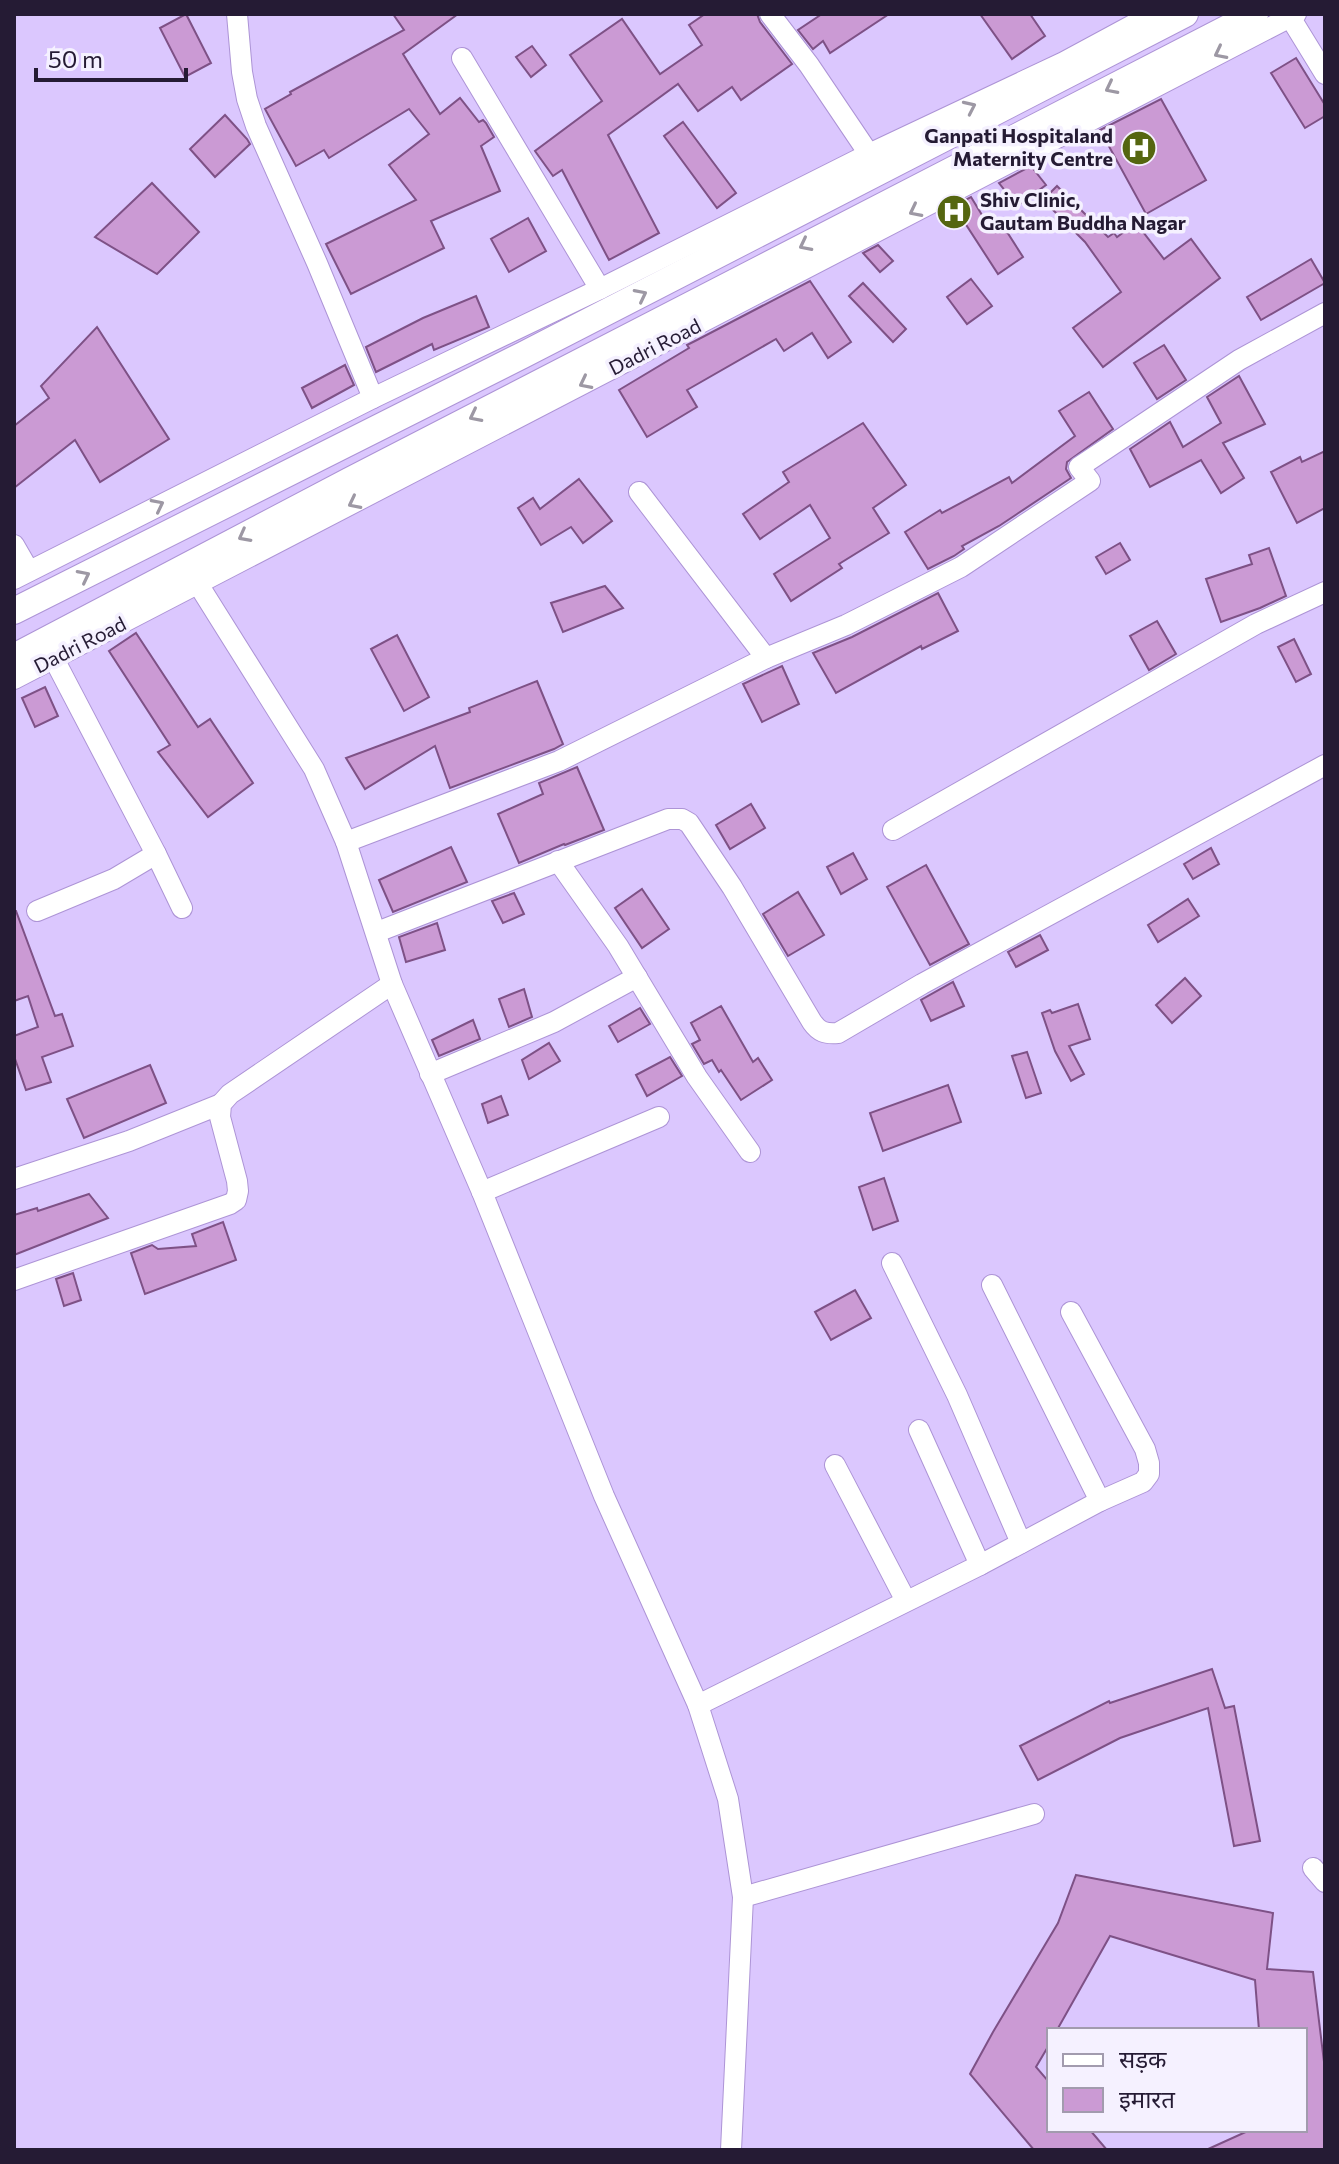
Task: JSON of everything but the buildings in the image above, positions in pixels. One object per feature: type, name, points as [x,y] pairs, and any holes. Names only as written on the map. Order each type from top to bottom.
[{"type":"main road","points":[[14,611],[552,341],[1185,14]]},
{"type":"main road","points":[[14,657],[1255,14]]},
{"type":"street","points":[[237,14],[247,99],[373,398]]},
{"type":"street","points":[[770,14],[869,154]]},
{"type":"street","points":[[14,545],[21,575],[869,154],[1064,62],[1153,14]]},
{"type":"street","points":[[1293,16],[1325,74]]},
{"type":"street","name":"Dadri Road","points":[[14,679],[1293,16]]},
{"type":"street","points":[[462,58],[600,289]]},
{"type":"street","points":[[346,842],[559,761],[766,658],[846,625],[961,567],[1090,481],[1079,467],[1239,360],[1325,313]]},
{"type":"street","points":[[639,492],[766,658]]},
{"type":"street","points":[[198,584],[314,769],[346,842],[392,984],[482,1192],[604,1496],[698,1705],[728,1799],[743,1897],[731,2150]]},
{"type":"street","points":[[893,830],[1256,624],[1325,592]]},
{"type":"street","points":[[54,659],[182,908]]},
{"type":"street","points":[[377,932],[676,818],[689,823],[732,887],[818,1030],[827,1034],[838,1033],[922,984],[1325,765]]},
{"type":"street","points":[[37,911],[114,879],[156,854]]},
{"type":"street","points":[[558,861],[618,946],[697,1077],[750,1152]]},
{"type":"street","points":[[430,1074],[554,1022],[637,977]]},
{"type":"street","points":[[14,1179],[129,1141],[221,1104],[230,1094],[392,984]]},
{"type":"street","points":[[14,1280],[236,1200],[237,1181],[220,1117],[221,1104]]},
{"type":"street","points":[[482,1192],[659,1117]]},
{"type":"street","points":[[892,1263],[957,1395],[1021,1543]]},
{"type":"street","points":[[992,1285],[1100,1501]]},
{"type":"street","points":[[698,1705],[1143,1482],[1149,1474],[1145,1449],[1071,1312]]},
{"type":"street","points":[[919,1430],[980,1565]]},
{"type":"street","points":[[835,1465],[906,1601]]},
{"type":"street","points":[[743,1897],[1034,1814]]},
{"type":"place","name":"Ganpati Hospitaland Maternity Centre","points":[[1139,148]]},
{"type":"place","name":"Shiv Clinic, Gautam Buddha Nagar","points":[[954,212]]}]
